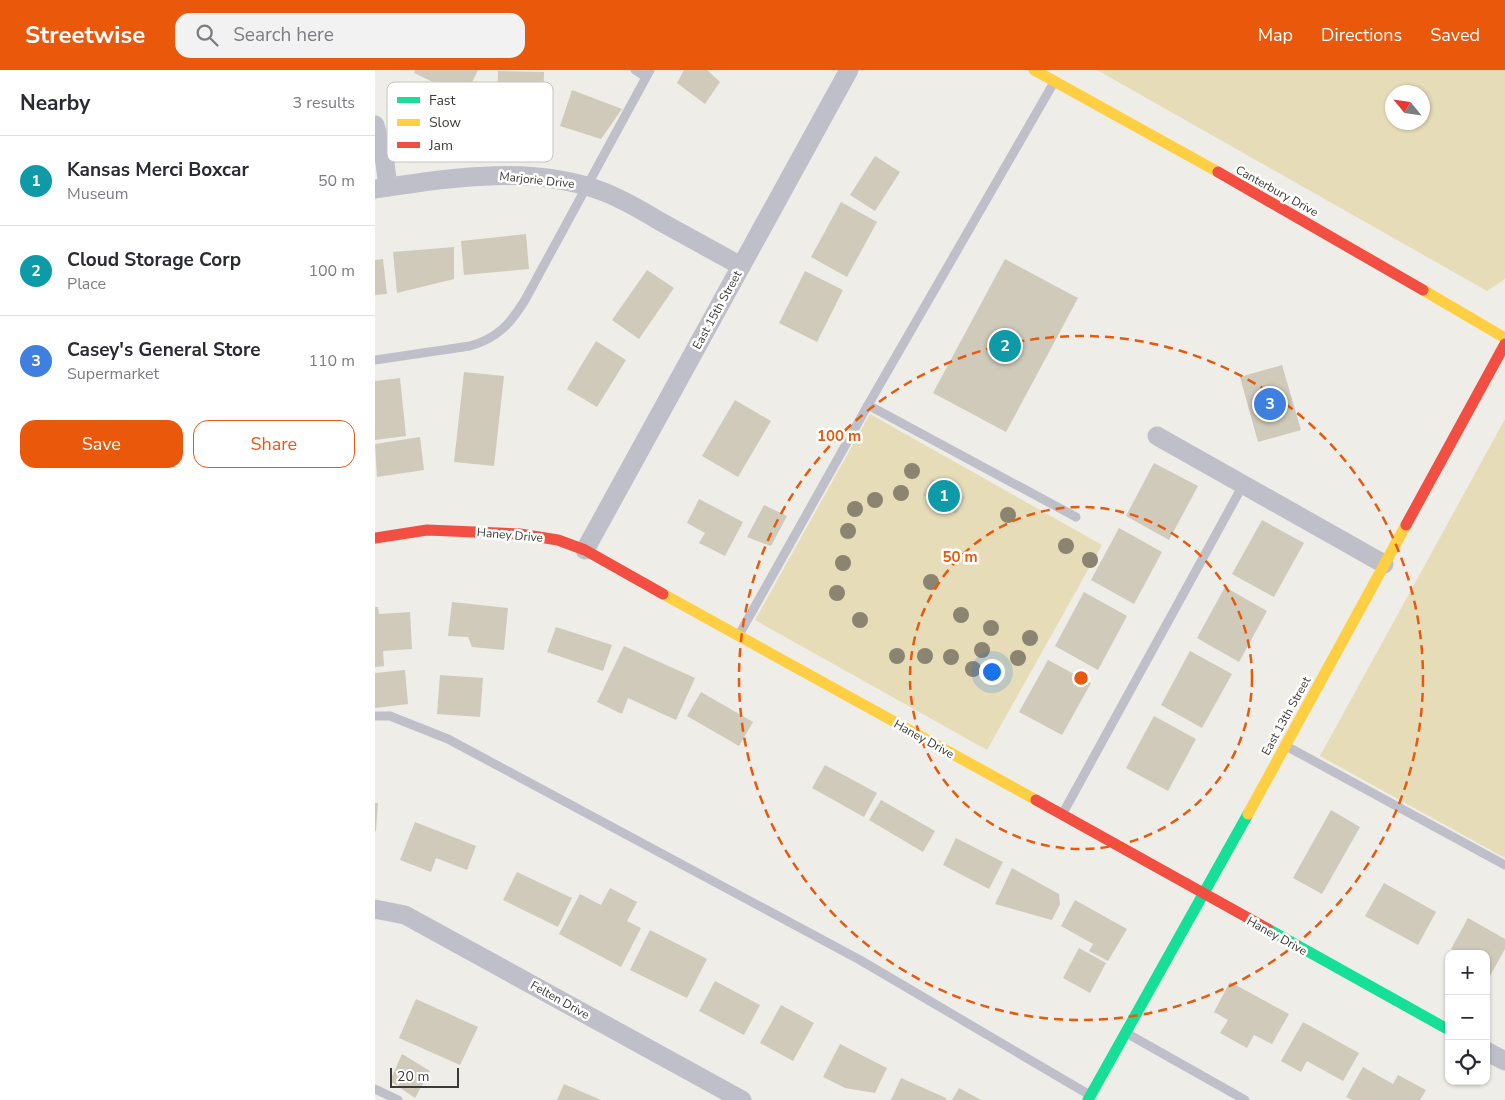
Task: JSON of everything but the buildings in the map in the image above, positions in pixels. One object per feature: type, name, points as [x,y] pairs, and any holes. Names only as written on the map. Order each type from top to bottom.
[{"type":"street","name":"East 15th Street","points":[[585,550],[849,70]]},
{"type":"street","name":"Canterbury Drive","points":[[1034,70],[1271,202],[1505,338]]},
{"type":"street","points":[[375,126],[385,164],[382,188]]},
{"type":"street","name":"Marjorie Drive","points":[[382,188],[469,176],[507,175],[549,179],[587,187],[604,192],[625,202],[741,266]]},
{"type":"street","name":"East 13th Street","points":[[1089,1098],[1286,745],[1505,344]]},
{"type":"street","points":[[1157,436],[1384,564]]},
{"type":"street","name":"Haney Drive","points":[[375,538],[427,530],[520,534],[558,540],[585,550],[1445,1028]]},
{"type":"street","name":"Felten Drive","points":[[375,909],[405,915],[742,1100]]},
{"type":"street","points":[[1490,1053],[1505,1061]]},
{"type":"lane","points":[[375,360],[470,346],[497,335],[516,314],[648,73],[635,70]]},
{"type":"lane","points":[[739,635],[868,405],[1055,81]]},
{"type":"lane","points":[[868,405],[1076,517]]},
{"type":"lane","points":[[1062,816],[1243,485]]},
{"type":"lane","points":[[375,716],[390,716],[456,743],[860,960],[1089,1098]]},
{"type":"lane","points":[[1286,745],[1505,865]]},
{"type":"lane","points":[[1126,1032],[1245,1100]]},
{"type":"lane","points":[[375,1088],[399,1100]]},
{"type":"shaded area","points":[[1097,70],[1505,70],[1505,279],[1487,291]]},
{"type":"shaded area","points":[[870,414],[1102,545],[987,750],[755,620]]},
{"type":"shaded area","points":[[1505,419],[1505,858],[1320,756]]},
{"type":"traffic: fast","points":[[1088,1100],[1248,814]]},
{"type":"traffic: fast","points":[[1268,929],[1445,1028]]},
{"type":"traffic: slow","points":[[1034,70],[1218,172]]},
{"type":"traffic: slow","points":[[1423,290],[1505,338]]},
{"type":"traffic: slow","points":[[1248,814],[1406,525]]},
{"type":"traffic: slow","points":[[663,594],[1036,800]]},
{"type":"traffic: jam","points":[[1218,172],[1423,290]]},
{"type":"traffic: jam","points":[[1406,525],[1505,344]]},
{"type":"traffic: jam","points":[[375,538],[427,530],[520,534],[558,540],[585,550],[663,594]]},
{"type":"traffic: jam","points":[[1036,800],[1268,929]]},
{"type":"place","name":"Cloud Storage Corp","points":[[1005,346]]},
{"type":"place","name":"Casey's General Store","points":[[1270,404]]},
{"type":"place","name":"Kansas Merci Boxcar","points":[[944,496]]}]
